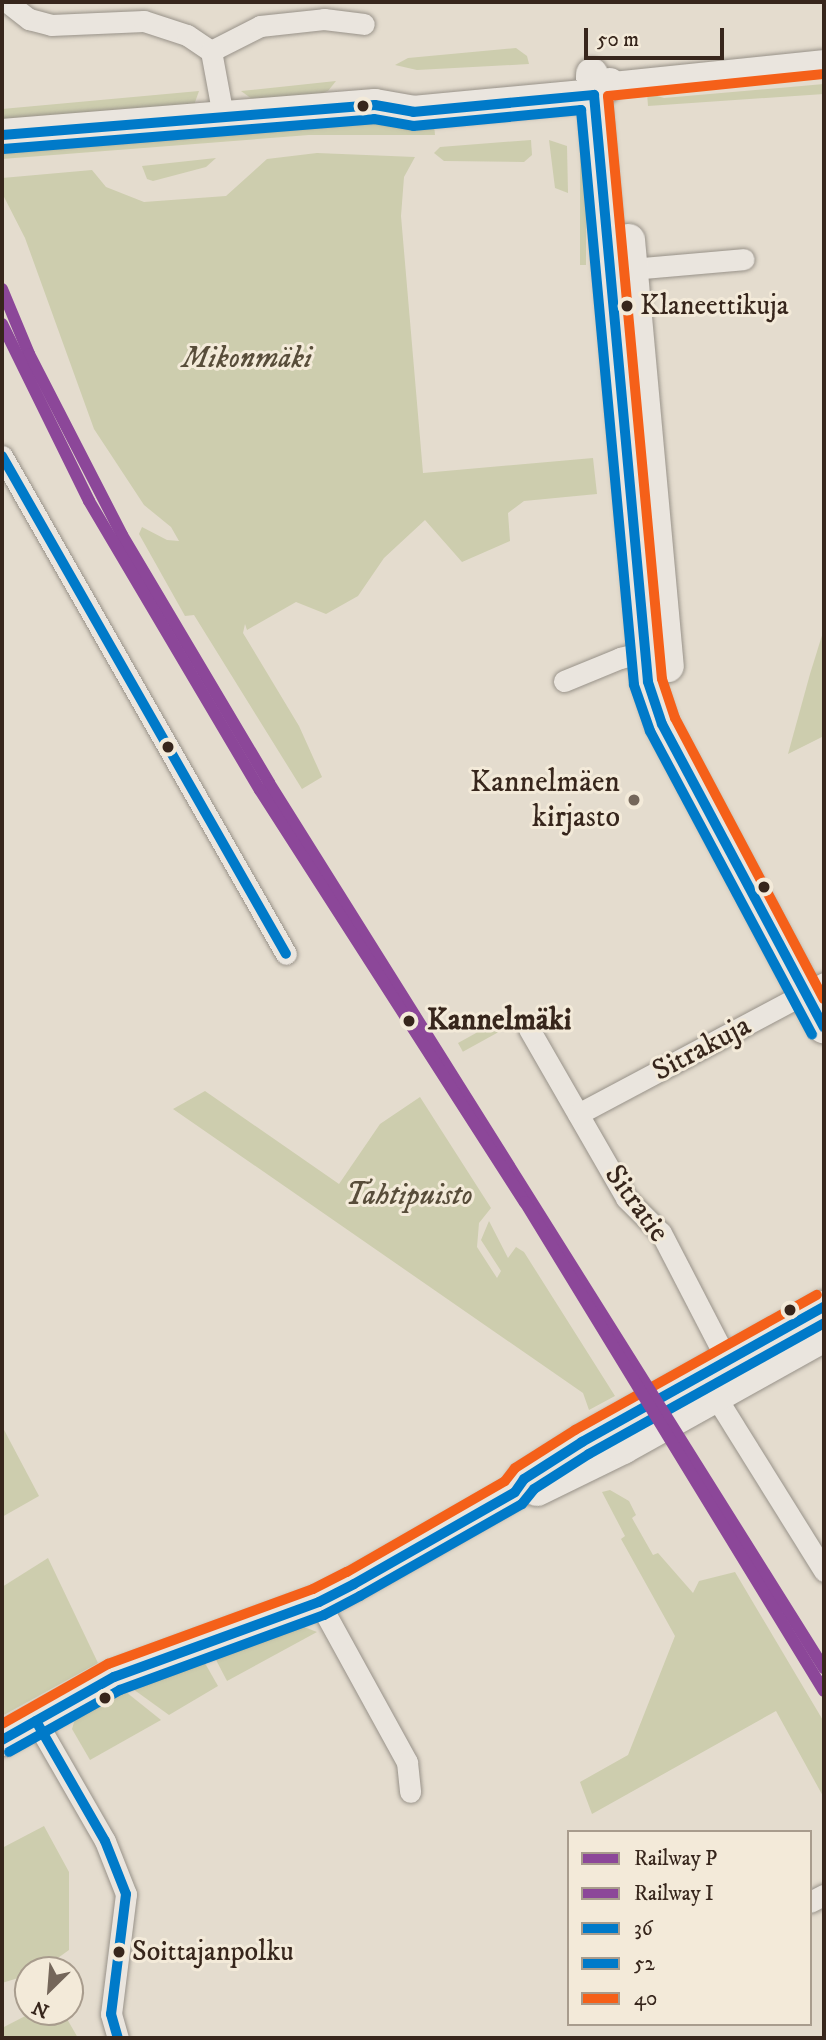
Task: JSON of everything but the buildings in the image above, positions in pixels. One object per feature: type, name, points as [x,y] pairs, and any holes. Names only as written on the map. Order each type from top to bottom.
[{"type":"street","points":[[7,2],[29,19],[51,26],[144,21],[187,34],[211,51],[223,116]]},
{"type":"street","points":[[211,51],[260,26],[324,19],[364,24]]},
{"type":"street","points":[[2,135],[375,105],[413,112],[599,84],[824,60]]},
{"type":"street","points":[[599,84],[621,270],[662,724],[818,987],[824,1028]]},
{"type":"street","points":[[621,270],[744,259]]},
{"type":"street","points":[[2,456],[286,954]]},
{"type":"street","points":[[564,681],[654,649]]},
{"type":"street","name":"Sitrakuja","points":[[579,1114],[818,987]]},
{"type":"street","name":"Sitratie","points":[[529,1029],[626,1198],[661,1233],[721,1379],[824,1571]]},
{"type":"street","points":[[2,1740],[114,1677],[319,1602],[515,1492],[532,1492],[594,1464],[824,1307]]},
{"type":"street","points":[[721,1379],[824,1336]]},
{"type":"street","points":[[319,1602],[407,1762],[410,1793]]},
{"type":"street","points":[[36,1721],[104,1840],[126,1895],[111,2014],[118,2038]]},
{"type":"green space","points":[[516,48],[527,56],[529,64],[417,70],[395,65],[408,58]]},
{"type":"green space","points":[[336,81],[328,91],[314,96],[252,99],[241,91]]},
{"type":"green space","points":[[824,84],[824,94],[648,106],[647,93],[664,98]]},
{"type":"green space","points":[[199,91],[194,105],[2,121],[2,109]]},
{"type":"green space","points":[[323,122],[434,124],[435,135],[309,135],[2,159],[2,151]]},
{"type":"green space","points":[[531,140],[532,155],[524,162],[444,161],[434,153],[440,147]]},
{"type":"green space","points":[[549,140],[567,146],[568,193],[555,188]]},
{"type":"green space","points":[[580,149],[586,149],[586,265],[580,265]]},
{"type":"green space","name":"Mikonmäki","points":[[317,153],[415,157],[404,177],[401,216],[423,473],[593,458],[597,494],[524,501],[508,513],[510,541],[462,562],[425,520],[384,558],[358,596],[326,614],[296,602],[247,630],[245,624],[243,633],[299,726],[322,777],[302,789],[194,615],[185,616],[139,534],[142,527],[167,540],[179,541],[171,527],[144,505],[94,429],[25,238],[2,193],[2,178],[92,170],[106,187],[144,202],[226,196],[267,159]]},
{"type":"green space","points":[[216,158],[206,167],[153,181],[147,179],[142,166]]},
{"type":"green space","points":[[824,629],[824,736],[788,754],[810,674]]},
{"type":"green space","points":[[514,1012],[519,1021],[463,1052],[458,1043]]},
{"type":"green space","name":"Tahtipuisto","points":[[205,1091],[339,1184],[380,1124],[420,1097],[491,1208],[479,1223],[477,1247],[497,1278],[501,1271],[481,1240],[489,1221],[508,1258],[516,1247],[524,1252],[615,1396],[589,1410],[583,1393],[173,1109]]},
{"type":"green space","points":[[2,1426],[39,1496],[2,1517]]},
{"type":"green space","points":[[610,1490],[629,1501],[636,1515],[632,1518],[653,1555],[658,1553],[693,1593],[699,1581],[735,1572],[824,1722],[824,1798],[776,1711],[592,1814],[580,1782],[628,1755],[675,1636],[621,1539],[625,1536],[602,1492]]},
{"type":"green space","points":[[48,1558],[98,1663],[2,1716],[2,1587]]},
{"type":"green space","points":[[304,1627],[317,1632],[227,1681],[214,1656]]},
{"type":"green space","points":[[202,1658],[218,1686],[169,1715],[133,1689]]},
{"type":"green space","points":[[126,1692],[161,1720],[90,1760],[72,1729],[75,1719]]},
{"type":"green space","points":[[44,1826],[69,1872],[69,1950],[61,1956],[14,1956],[14,1979],[2,1983],[2,1848]]},
{"type":"green space","points":[[14,2022],[14,2026],[71,2026],[78,2038],[2,2038],[2,2028]]},
{"type":"rail line","name":"P","points":[[2,289],[29,354],[122,535],[269,783],[824,1668]]},
{"type":"rail line","name":"I","points":[[2,324],[89,501],[260,790],[525,1202],[824,1691]]},
{"type":"transit line","name":"40","points":[[824,74],[608,96],[662,679],[675,718],[824,999]]},
{"type":"transit line","name":"36","points":[[2,135],[375,105],[413,112],[594,95],[648,682],[662,724],[824,1028]]},
{"type":"transit line","name":"52","points":[[3,149],[374,119],[413,126],[581,110],[634,685],[650,731],[812,1035]]},
{"type":"transit line","name":"36","points":[[2,456],[286,954]]},
{"type":"transit line","name":"40","points":[[2,1724],[108,1664],[313,1589],[347,1572],[505,1481],[515,1468],[575,1430],[817,1295]]},
{"type":"transit line","name":"36","points":[[2,1740],[114,1677],[319,1602],[354,1584],[515,1492],[524,1479],[582,1442],[824,1307]]},
{"type":"transit line","name":"52","points":[[9,1752],[120,1690],[324,1615],[522,1504],[534,1489],[589,1454],[824,1323]]},
{"type":"transit line","name":"36","points":[[36,1721],[105,1841],[126,1894],[111,2014],[118,2038]]},
{"type":"place","name":"Klaneettikuja","points":[[627,306]]},
{"type":"place","name":"Kannelmäen kirjasto","points":[[634,800]]},
{"type":"place","name":"Kannelmäki","points":[[409,1021]]},
{"type":"place","name":"Soittajanpolku","points":[[119,1952]]}]
